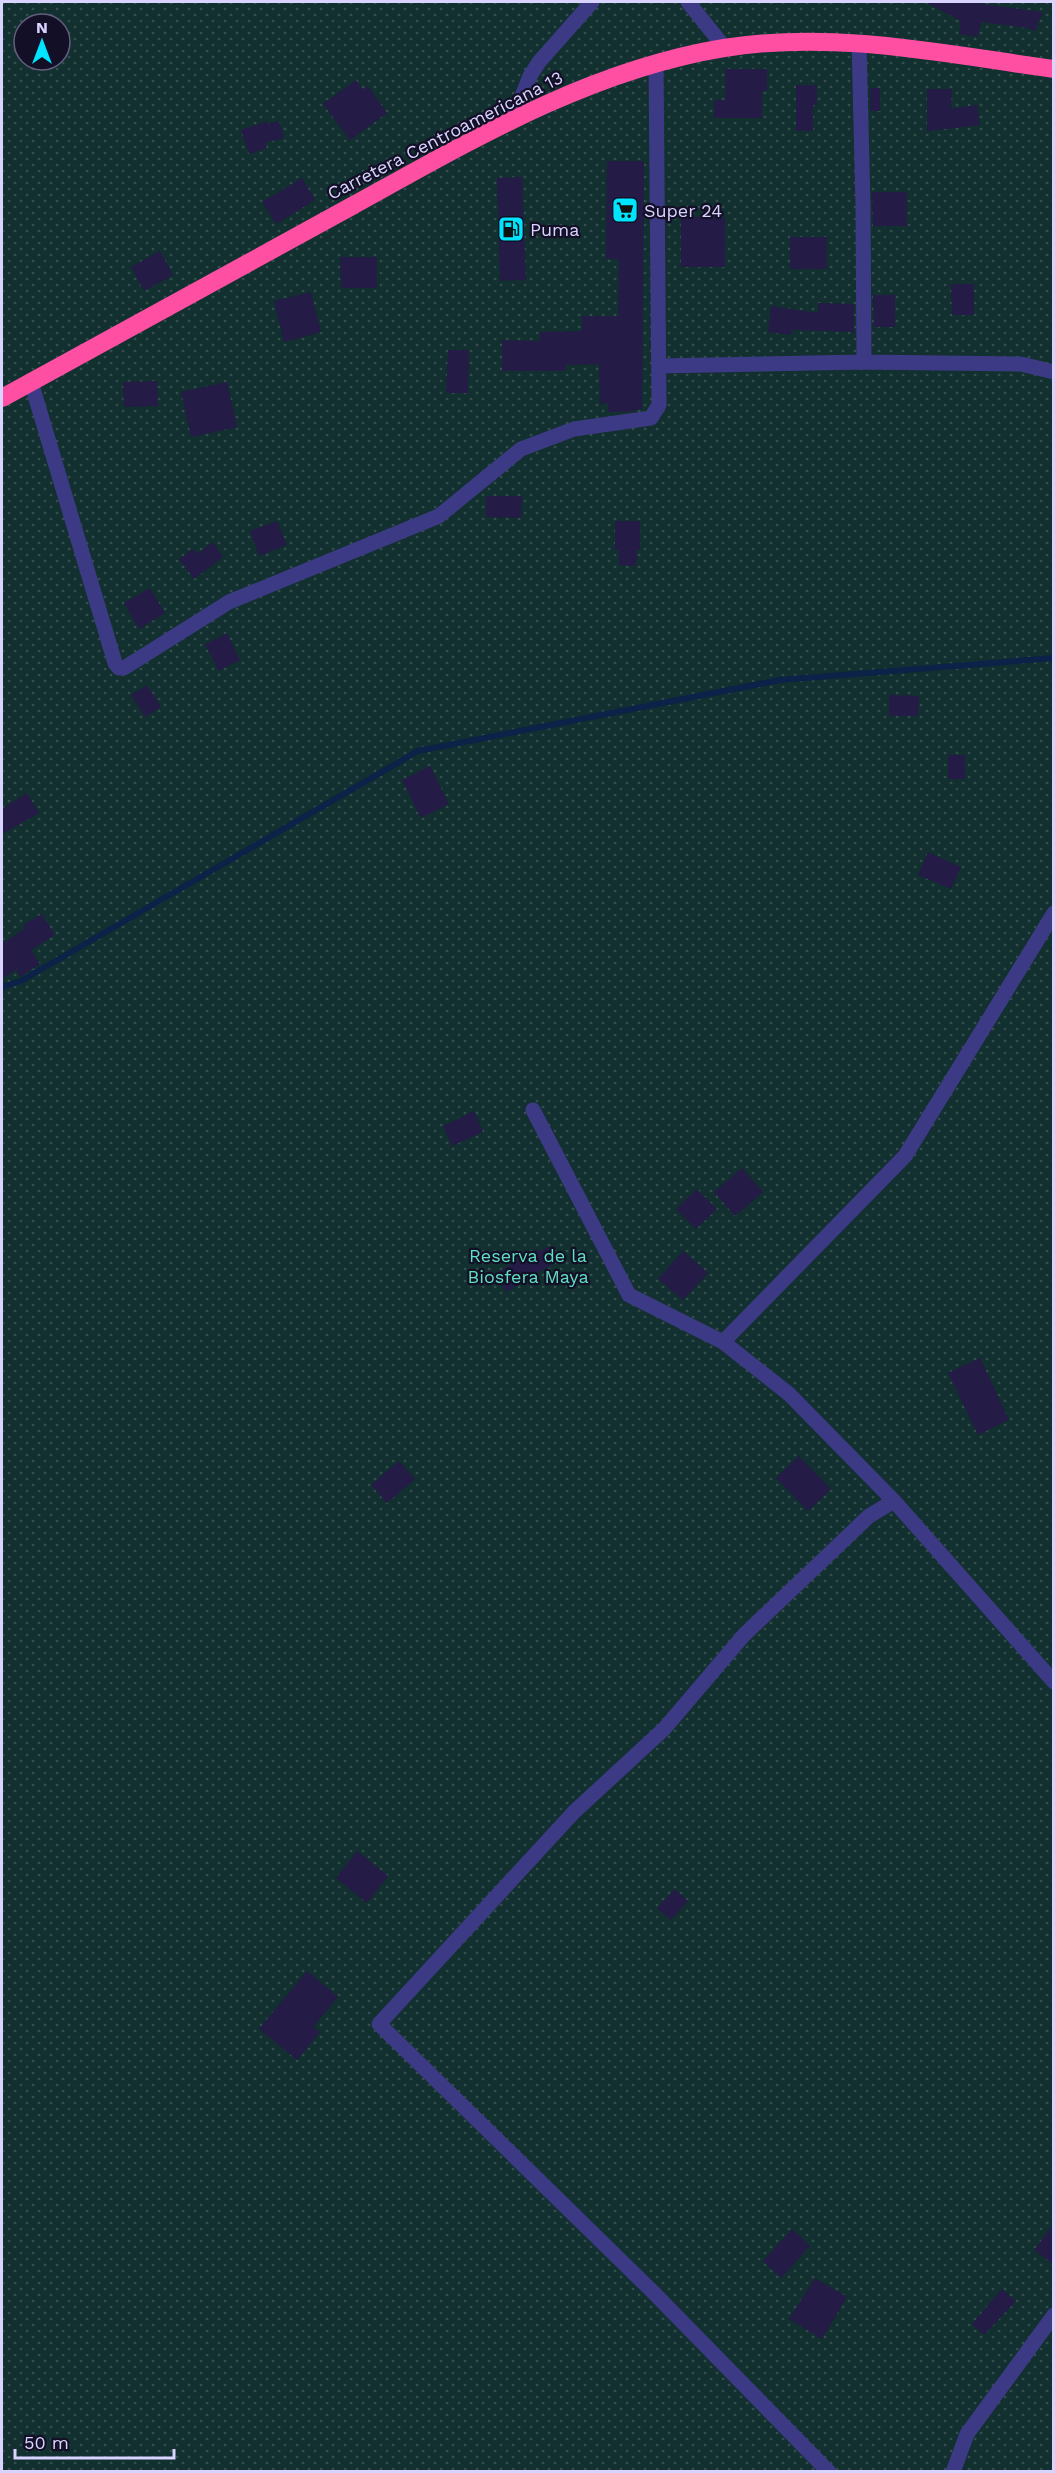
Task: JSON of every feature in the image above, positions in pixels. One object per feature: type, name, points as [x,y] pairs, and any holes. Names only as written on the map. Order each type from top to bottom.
[{"type":"highway","name":"Carretera Centroamericana 13","points":[[2,398],[457,148],[557,98],[656,62],[725,48],[822,41],[859,43],[1053,69]]},
{"type":"street","points":[[512,121],[530,76],[539,62],[592,2]]},
{"type":"street","points":[[688,2],[725,48]]},
{"type":"street","points":[[859,43],[864,362]]},
{"type":"street","points":[[31,382],[119,668],[124,668],[229,602],[439,516],[520,449],[574,429],[651,418],[659,405],[656,62]]},
{"type":"street","points":[[659,366],[864,362],[1021,364],[1053,372]]},
{"type":"street","points":[[723,1342],[905,1156],[1053,913]]},
{"type":"street","points":[[533,1110],[629,1295],[723,1342],[789,1394],[894,1500],[1053,1682]]},
{"type":"street","points":[[829,2472],[653,2292],[379,2024],[574,1812],[664,1729],[744,1635],[869,1516],[894,1500]]},
{"type":"street","points":[[952,2472],[968,2434],[1053,2315]]},
{"type":"green space","name":"Reserva de la Biosfera Maya","points":[[2,2],[1053,2],[1053,2471],[2,2472]]},
{"type":"building","points":[[925,2],[968,2],[1043,12],[1035,31],[981,22],[978,37],[959,34],[961,21]]},
{"type":"building","points":[[725,69],[767,69],[767,91],[762,91],[762,118],[714,118],[714,100],[725,100]]},
{"type":"building","points":[[356,80],[363,90],[368,86],[387,113],[350,140],[323,104]]},
{"type":"building","points":[[796,85],[817,85],[817,105],[813,105],[813,131],[796,131]]},
{"type":"building","points":[[870,88],[880,88],[880,111],[870,111]]},
{"type":"building","points":[[927,89],[952,89],[951,109],[977,105],[980,125],[927,131]]},
{"type":"building","points":[[268,121],[268,124],[279,121],[284,138],[265,143],[267,148],[249,154],[241,130]]},
{"type":"building","points":[[607,161],[644,161],[642,409],[627,412],[608,412],[608,403],[600,404],[599,364],[566,365],[566,371],[502,371],[502,340],[540,341],[540,332],[582,331],[582,316],[618,316],[619,259],[606,259]]},
{"type":"building","name":"Puma","points":[[522,177],[526,280],[500,281],[497,178]]},
{"type":"building","points":[[302,178],[315,200],[276,224],[262,202]]},
{"type":"building","points":[[872,192],[907,192],[907,226],[873,226]]},
{"type":"building","points":[[681,217],[725,217],[725,267],[681,267]]},
{"type":"building","points":[[790,237],[827,237],[827,269],[790,269]]},
{"type":"building","points":[[160,251],[173,275],[144,291],[131,267]]},
{"type":"building","points":[[340,257],[377,257],[377,288],[341,288]]},
{"type":"building","points":[[951,284],[974,284],[974,315],[952,315]]},
{"type":"building","points":[[311,292],[321,332],[284,342],[274,301]]},
{"type":"building","points":[[873,295],[895,295],[895,327],[874,327]]},
{"type":"building","points":[[818,303],[854,304],[854,332],[791,330],[791,335],[768,332],[771,306],[818,313]]},
{"type":"building","points":[[448,350],[469,350],[468,393],[446,393]]},
{"type":"building","points":[[157,381],[158,406],[124,407],[123,382]]},
{"type":"building","points":[[227,382],[237,427],[191,437],[181,392]]},
{"type":"building","points":[[486,496],[522,496],[521,518],[486,517]]},
{"type":"building","points":[[277,521],[287,545],[259,556],[250,531]]},
{"type":"building","points":[[615,521],[640,521],[640,550],[637,550],[636,566],[619,565],[619,550],[615,550]]},
{"type":"building","points":[[213,542],[223,557],[194,579],[179,559],[193,549],[197,554]]},
{"type":"building","points":[[150,588],[165,613],[139,629],[124,603]]},
{"type":"building","points":[[227,633],[240,660],[219,671],[205,644]]},
{"type":"building","points":[[147,685],[161,707],[145,717],[131,695]]},
{"type":"building","points":[[889,695],[919,696],[918,716],[889,716]]},
{"type":"building","points":[[948,755],[965,755],[965,779],[948,779]]},
{"type":"building","points":[[430,766],[449,804],[421,818],[402,780]]},
{"type":"building","points":[[27,793],[39,813],[2,834],[2,809]]},
{"type":"building","points":[[928,852],[961,867],[951,889],[918,875]]},
{"type":"building","points":[[42,914],[55,935],[31,950],[40,964],[20,977],[16,970],[2,979],[2,944],[25,928],[23,925]]},
{"type":"building","points":[[474,1111],[483,1132],[452,1146],[443,1126]]},
{"type":"building","points":[[742,1168],[763,1192],[735,1216],[714,1192]]},
{"type":"building","points":[[697,1189],[717,1209],[696,1229],[676,1209]]},
{"type":"building","points":[[549,1246],[557,1261],[506,1292],[495,1274],[537,1249],[539,1252]]},
{"type":"building","points":[[683,1251],[708,1273],[683,1300],[658,1279]]},
{"type":"building","points":[[980,1358],[1009,1420],[978,1435],[948,1373]]},
{"type":"building","points":[[799,1456],[831,1489],[808,1511],[776,1478]]},
{"type":"building","points":[[399,1461],[415,1479],[387,1503],[371,1485]]},
{"type":"building","points":[[357,1851],[388,1876],[367,1903],[336,1878]]},
{"type":"building","points":[[675,1889],[688,1901],[671,1920],[657,1908]]},
{"type":"building","points":[[307,1971],[338,1997],[313,2027],[320,2032],[297,2060],[259,2029]]},
{"type":"building","points":[[1053,2225],[1053,2264],[1034,2250]]},
{"type":"building","points":[[792,2229],[810,2246],[781,2278],[763,2261]]},
{"type":"building","points":[[815,2278],[847,2297],[822,2339],[789,2319]]},
{"type":"building","points":[[1002,2289],[1016,2301],[984,2335],[972,2324]]},
{"type":"waterway","points":[[2,987],[21,981],[418,751],[780,680],[1054,658]]},
{"type":"place","name":"Super 24","points":[[625,210]]},
{"type":"place","name":"Puma","points":[[511,229]]}]
